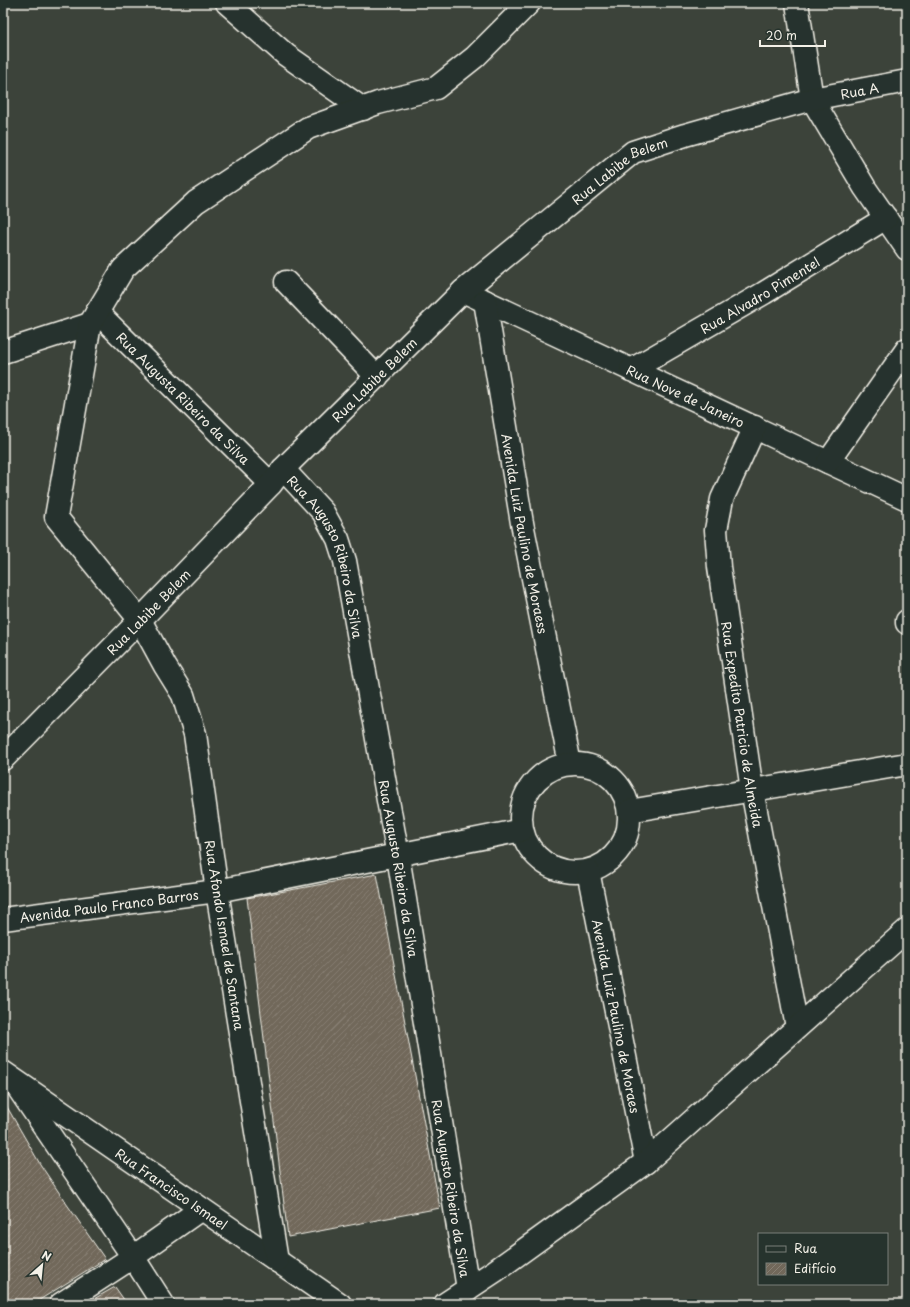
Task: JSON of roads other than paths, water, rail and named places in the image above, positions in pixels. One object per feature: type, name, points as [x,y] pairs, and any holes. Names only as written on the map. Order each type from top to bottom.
[{"type":"street","points":[[227,3],[286,55],[363,109]]},
{"type":"street","points":[[3,352],[94,318],[123,269],[196,202],[308,128],[378,103],[436,88],[475,57],[529,3]]},
{"type":"street","points":[[796,3],[812,99],[865,188],[907,249]]},
{"type":"street","name":"Rua A","points":[[812,99],[907,81]]},
{"type":"street","name":"Rua Labibe Belem","points":[[3,759],[140,620],[277,477],[463,291],[632,152],[812,99]]},
{"type":"street","name":"Rua Alvadro Pimentel","points":[[631,370],[764,293],[886,218]]},
{"type":"street","points":[[286,282],[377,377]]},
{"type":"street","name":"Rua Nove de Janeiro","points":[[463,291],[755,427],[907,500]]},
{"type":"street","name":"Avenida Luiz Paulino de Moraess","points":[[485,301],[522,523],[570,764]]},
{"type":"street","name":"Rua Augusta Ribeiro da Silva","points":[[94,318],[277,477]]},
{"type":"street","name":"Rua Afondo Ismael de Santana","points":[[94,318],[56,517],[140,620],[183,695],[195,734],[217,891],[277,1261]]},
{"type":"street","points":[[828,462],[907,349]]},
{"type":"street","name":"Rua Expedito Patricio de Almeida","points":[[755,427],[722,499],[716,530],[720,575],[752,790],[797,1027]]},
{"type":"street","name":"Rua Augusto Ribeiro da Silva","points":[[277,477],[323,512],[338,539],[345,561],[398,856],[468,1289]]},
{"type":"street","points":[[570,764],[586,765],[602,771],[614,781],[624,796],[629,811],[629,827],[624,842],[615,855],[603,865],[588,871],[571,873],[554,868],[539,860],[528,847],[522,830],[520,812],[526,794],[536,779],[552,769],[570,764]]},
{"type":"street","points":[[629,811],[907,764]]},
{"type":"street","name":"Avenida Paulo Franco Barros","points":[[3,919],[217,891],[522,830]]},
{"type":"street","name":"Avenida Luiz Paulino de Moraes","points":[[588,871],[646,1162]]},
{"type":"street","points":[[445,1304],[496,1271],[646,1162],[907,930]]},
{"type":"street","points":[[7,1075],[133,1257],[163,1304]]},
{"type":"street","name":"Rua Francisco Ismael","points":[[7,1075],[340,1304]]},
{"type":"street","points":[[61,1304],[133,1257],[201,1209]]}]
